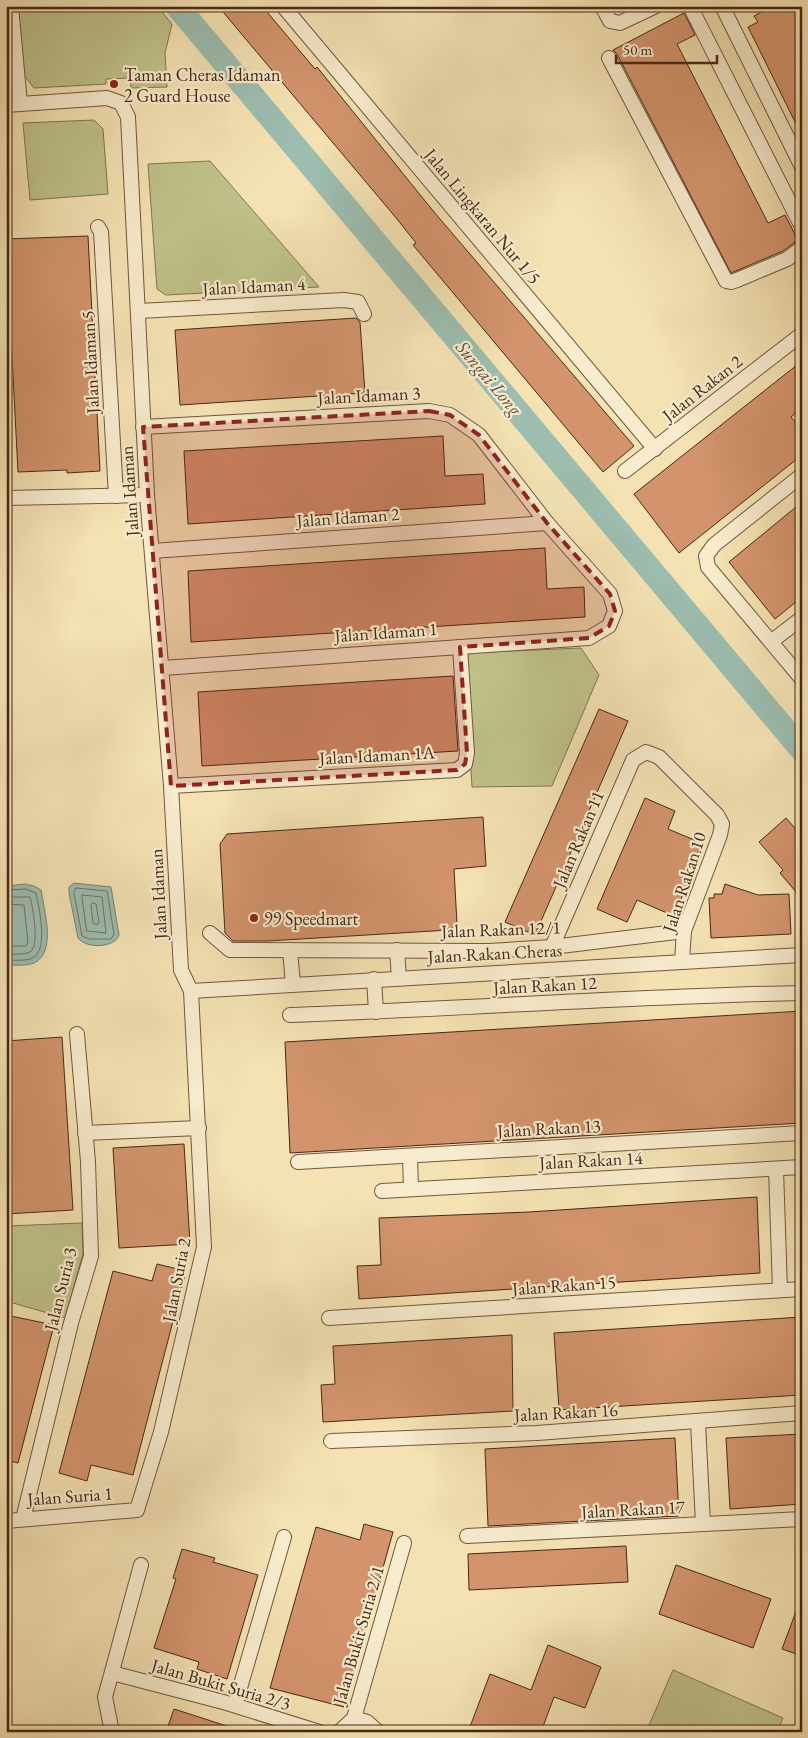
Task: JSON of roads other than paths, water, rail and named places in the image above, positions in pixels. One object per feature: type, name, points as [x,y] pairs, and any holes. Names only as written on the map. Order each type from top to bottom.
[{"type":"street","points":[[11,6],[13,105]]},
{"type":"street","name":"Jalan Lingkaran Nur 1/5","points":[[283,6],[655,449]]},
{"type":"street","points":[[602,6],[610,21],[620,23],[656,6]]},
{"type":"street","points":[[690,6],[802,227]]},
{"type":"street","points":[[726,8],[802,166]]},
{"type":"street","points":[[609,58],[726,281],[731,282],[779,262],[802,248]]},
{"type":"street","name":"Jalan Idaman","points":[[13,105],[106,98],[121,103],[128,117],[147,495],[171,786],[182,970],[191,991]]},
{"type":"street","name":"Jalan Idaman 5","points":[[98,227],[101,232],[116,496]]},
{"type":"street","name":"Jalan Idaman 4","points":[[139,311],[344,300],[358,302],[364,314]]},
{"type":"street","name":"Jalan Rakan 2","points":[[625,471],[802,334]]},
{"type":"street","name":"Jalan Idaman 3","points":[[143,427],[429,410],[450,415],[479,435],[547,523],[610,594],[615,611],[609,626]]},
{"type":"street","points":[[802,475],[714,545],[706,556],[708,567],[802,679]]},
{"type":"street","points":[[6,498],[147,495]]},
{"type":"street","name":"Jalan Idaman 2","points":[[152,551],[547,523]]},
{"type":"street","points":[[772,641],[802,618]]},
{"type":"street","name":"Jalan Idaman 1","points":[[162,668],[589,638],[609,626]]},
{"type":"street","name":"Jalan Idaman 1A","points":[[171,786],[457,770],[464,764],[467,753],[460,647]]},
{"type":"street","name":"Jalan Rakan 10","points":[[646,752],[659,757],[717,815],[722,824],[720,835],[684,931],[682,961]]},
{"type":"street","name":"Jalan Rakan 11","points":[[552,947],[633,760],[646,752]]},
{"type":"street","name":"Jalan Rakan 12/1","points":[[210,933],[230,950],[489,951],[552,947],[684,931]]},
{"type":"street","points":[[290,950],[293,984]]},
{"type":"street","points":[[397,950],[399,978]]},
{"type":"street","name":"Jalan Rakan Cheras","points":[[191,991],[802,955]]},
{"type":"street","points":[[374,979],[376,1012]]},
{"type":"street","name":"Jalan Suria 2","points":[[137,1510],[161,1432],[204,1247],[191,991]]},
{"type":"street","name":"Jalan Rakan 12","points":[[290,1015],[694,995],[802,993]]},
{"type":"street","name":"Jalan Suria 3","points":[[23,1519],[71,1323],[91,1256],[91,1220],[77,1034]]},
{"type":"street","points":[[85,1133],[199,1128]]},
{"type":"street","name":"Jalan Rakan 13","points":[[298,1162],[802,1133]]},
{"type":"street","points":[[410,1156],[411,1189]]},
{"type":"street","name":"Jalan Rakan 14","points":[[382,1191],[802,1167]]},
{"type":"street","points":[[776,1168],[780,1290]]},
{"type":"street","name":"Jalan Rakan 15","points":[[329,1318],[802,1289]]},
{"type":"street","name":"Jalan Rakan 16","points":[[331,1440],[537,1433],[802,1413]]},
{"type":"street","points":[[698,1422],[703,1524]]},
{"type":"street","name":"Jalan Suria 1","points":[[6,1520],[137,1510]]},
{"type":"street","name":"Jalan Rakan 17","points":[[467,1536],[802,1519]]},
{"type":"street","points":[[235,1705],[284,1537]]},
{"type":"street","name":"Jalan Bukit Suria 2/1","points":[[339,1732],[354,1718],[404,1543]]},
{"type":"street","points":[[112,1732],[105,1697],[141,1565]]},
{"type":"street","name":"Jalan Bukit Suria 2/3","points":[[112,1673],[235,1705],[319,1732]]},
{"type":"street","points":[[354,1718],[367,1722],[378,1732]]},
{"type":"water","points":[[74,883],[111,887],[119,935],[112,943],[100,946],[93,945],[82,942],[78,938],[69,893],[69,887]]},
{"type":"water","points":[[25,884],[41,890],[47,930],[45,950],[41,958],[34,963],[6,965],[6,886]]},
{"type":"waterway","name":"Sungai Long","points":[[177,6],[802,750]]},
{"type":"place","name":"Taman Cheras Idaman 2 Guard House","points":[[114,84]]},
{"type":"place","name":"99 Speedmart","points":[[254,918]]}]
